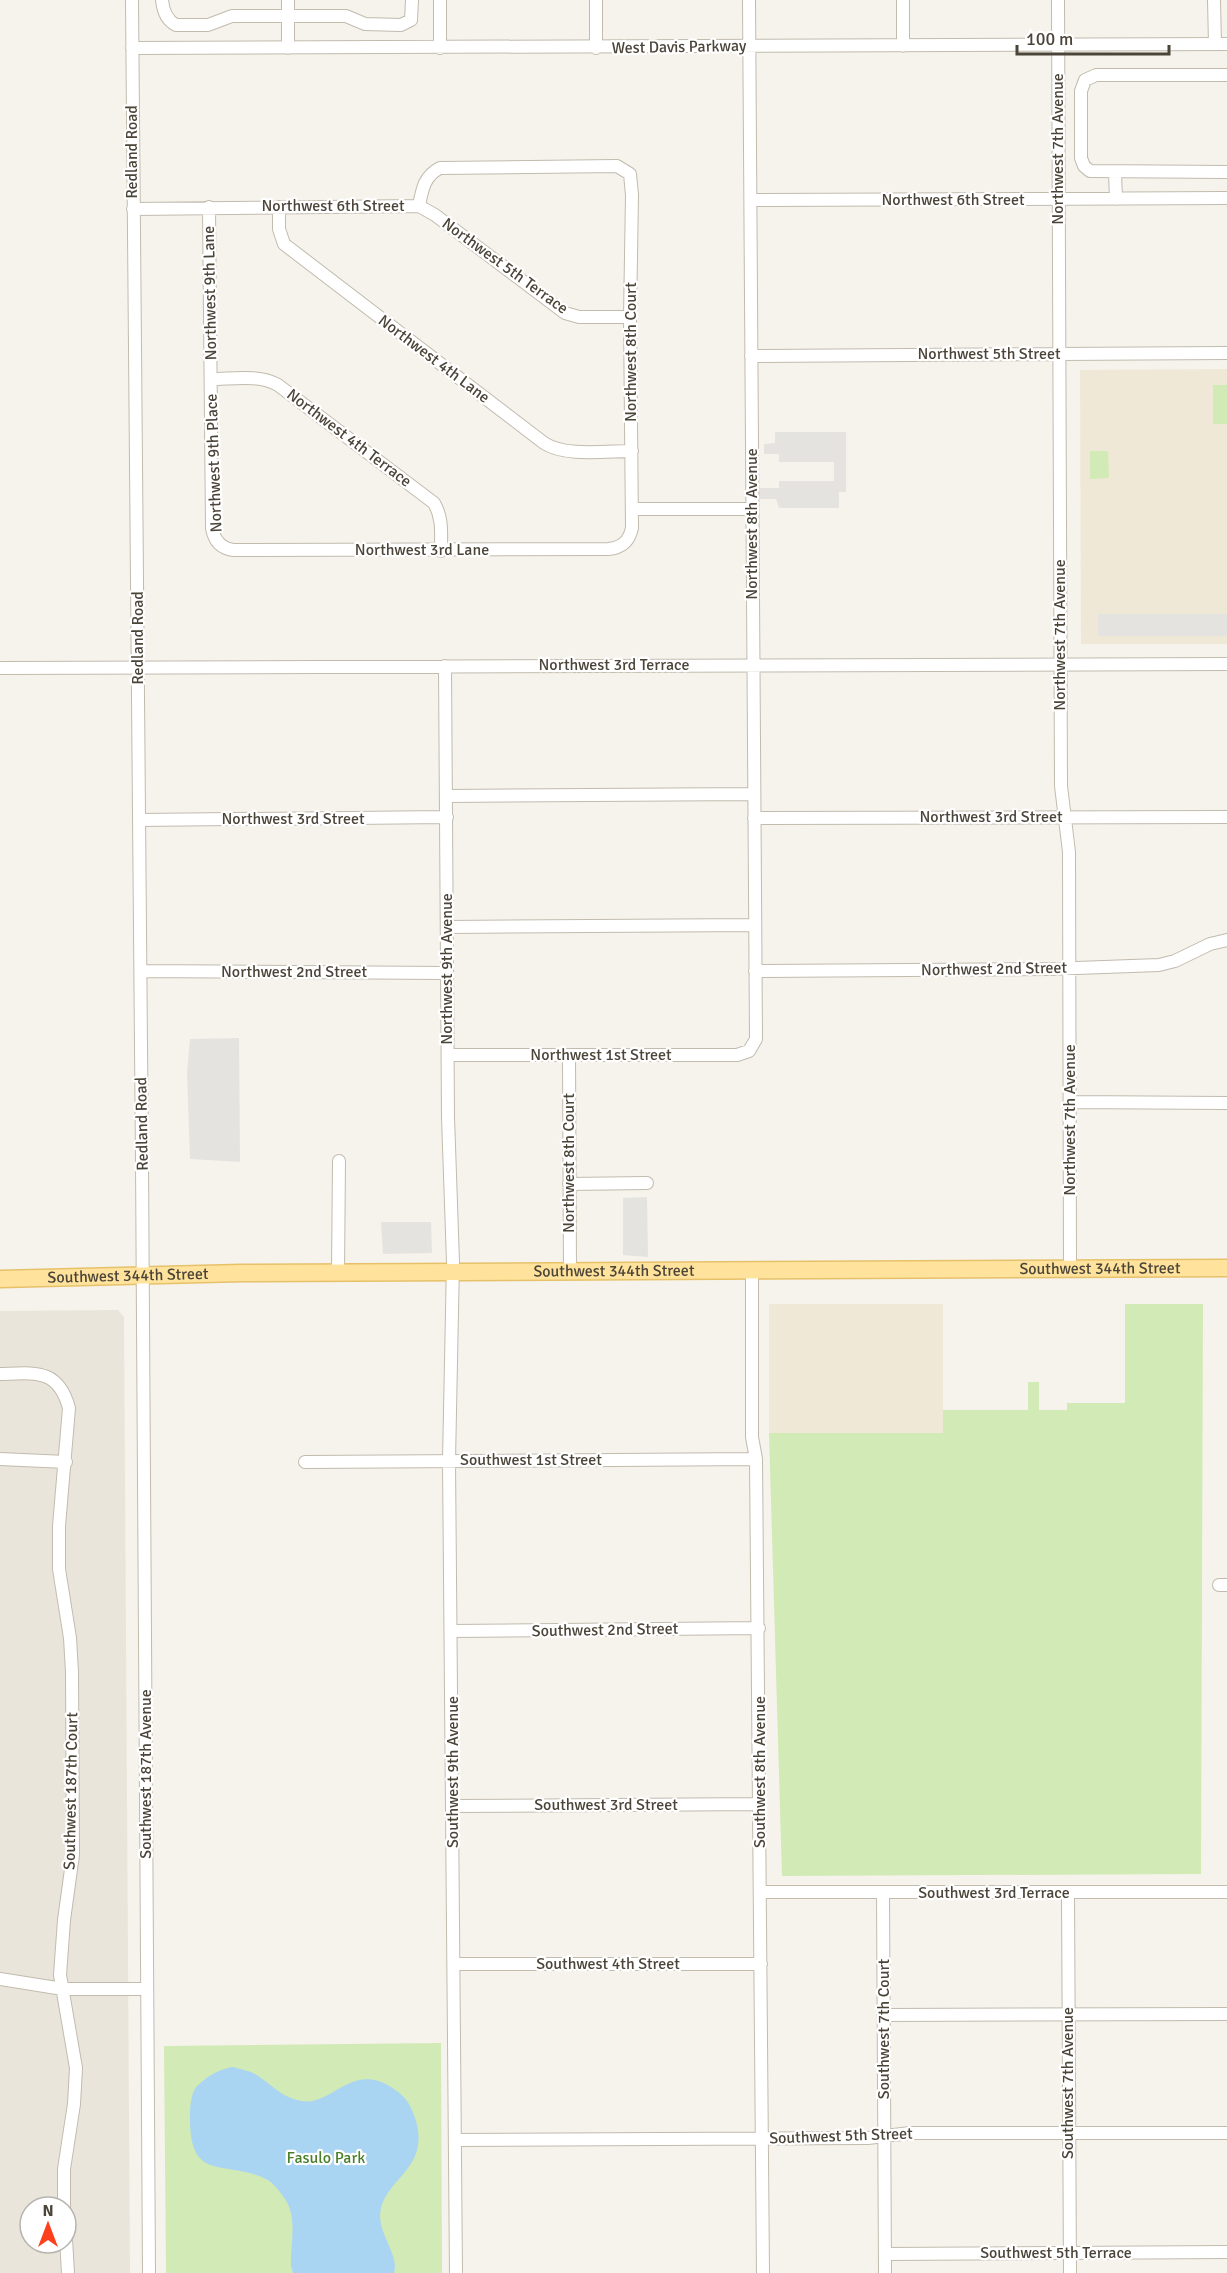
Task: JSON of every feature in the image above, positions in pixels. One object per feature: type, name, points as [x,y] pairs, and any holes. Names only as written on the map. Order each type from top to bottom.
[{"type":"main road","name":"Southwest 344th Street","points":[[0,1279],[338,1272],[1227,1268]]},
{"type":"street","name":"Redland Road","points":[[132,0],[143,1275]]},
{"type":"street","points":[[162,0],[163,10],[176,25],[208,25],[232,16],[346,16],[365,24],[401,25],[411,20],[412,0]]},
{"type":"street","points":[[288,0],[288,48]]},
{"type":"street","points":[[440,0],[440,48]]},
{"type":"street","points":[[596,0],[596,48]]},
{"type":"street","name":"Northwest 8th Avenue","points":[[749,0],[756,1036],[753,1047]]},
{"type":"street","points":[[903,0],[903,46]]},
{"type":"street","name":"Northwest 7th Avenue","points":[[1058,0],[1061,786],[1069,852],[1070,1269]]},
{"type":"street","points":[[1214,0],[1221,44]]},
{"type":"street","name":"West Davis Parkway","points":[[132,48],[1221,44]]},
{"type":"street","points":[[1227,75],[1096,75],[1088,78],[1081,91],[1082,162],[1087,169],[1094,172],[1227,172]]},
{"type":"street","name":"Northwest 6th Street","points":[[133,208],[419,206],[424,182],[428,175],[440,168],[617,166]]},
{"type":"street","name":"Northwest 8th Court","points":[[617,166],[630,174],[633,195],[630,317],[632,509],[631,535],[625,544]]},
{"type":"street","points":[[1115,172],[1116,199]]},
{"type":"street","name":"Northwest 6th Street","points":[[751,200],[1227,198]]},
{"type":"street","name":"Northwest 5th Terrace","points":[[419,206],[435,214],[566,314],[579,317],[630,317]]},
{"type":"street","name":"Northwest 9th Lane","points":[[209,207],[211,379]]},
{"type":"street","name":"Northwest 4th Lane","points":[[279,207],[279,229],[284,244],[554,450],[632,451]]},
{"type":"street","name":"Northwest 5th Street","points":[[752,356],[1227,353]]},
{"type":"street","name":"Northwest 9th Place","points":[[211,379],[212,528],[213,535],[220,545]]},
{"type":"street","name":"Northwest 4th Terrace","points":[[211,379],[255,379],[272,381],[278,385],[434,503],[440,512],[441,551]]},
{"type":"street","points":[[632,509],[752,509]]},
{"type":"street","name":"Northwest 3rd Lane","points":[[220,545],[233,550],[441,551],[608,549],[625,544]]},
{"type":"street","name":"Northwest 3rd Terrace","points":[[0,668],[1227,664]]},
{"type":"street","name":"Northwest 9th Avenue","points":[[445,666],[452,1272]]},
{"type":"street","points":[[447,796],[754,794]]},
{"type":"street","name":"Northwest 3rd Street","points":[[139,820],[447,817]]},
{"type":"street","name":"Northwest 3rd Street","points":[[754,818],[1227,817]]},
{"type":"street","points":[[447,927],[755,925]]},
{"type":"street","name":"Northwest 2nd Street","points":[[755,971],[1159,965],[1175,961],[1210,944],[1227,940]]},
{"type":"street","name":"Northwest 2nd Street","points":[[141,971],[447,973]]},
{"type":"street","name":"Northwest 1st Street","points":[[448,1055],[737,1055],[753,1047]]},
{"type":"street","name":"Northwest 8th Court","points":[[569,1054],[570,1272]]},
{"type":"street","points":[[1070,1102],[1227,1103]]},
{"type":"street","points":[[338,1272],[339,1161]]},
{"type":"street","points":[[569,1184],[647,1183]]},
{"type":"street","name":"Southwest 8th Avenue","points":[[752,1271],[752,1437],[756,1459],[759,1628],[763,2273]]},
{"type":"street","name":"Southwest 9th Avenue","points":[[452,1272],[449,1461],[456,2273]]},
{"type":"street","name":"Southwest 187th Avenue","points":[[143,1275],[149,2273]]},
{"type":"street","name":"Southwest 187th Court","points":[[0,1374],[30,1373],[53,1379],[64,1391],[69,1408],[59,1526],[59,1569],[70,1638],[72,1672],[73,1855],[61,1961],[63,1989],[76,2068],[74,2104],[64,2169],[64,2195]]},
{"type":"street","points":[[0,1459],[66,1462]]},
{"type":"street","name":"Southwest 1st Street","points":[[305,1462],[756,1459]]},
{"type":"street","name":"Southwest 2nd Street","points":[[451,1631],[759,1628]]},
{"type":"street","name":"Southwest 3rd Street","points":[[453,1806],[760,1804]]},
{"type":"street","name":"Southwest 3rd Terrace","points":[[761,1892],[1227,1892]]},
{"type":"street","name":"Southwest 7th Court","points":[[883,1893],[885,2273]]},
{"type":"street","name":"Southwest 7th Avenue","points":[[1068,1893],[1070,2273]]},
{"type":"street","name":"Southwest 4th Street","points":[[454,1964],[761,1964]]},
{"type":"street","points":[[0,1979],[63,1989],[147,1989]]},
{"type":"street","points":[[884,2015],[1227,2014]]},
{"type":"street","name":"Southwest 5th Street","points":[[455,2140],[868,2138],[910,2133],[1068,2135],[1227,2133]]},
{"type":"street","name":"Southwest 5th Terrace","points":[[885,2254],[1227,2252]]},
{"type":"street","points":[[67,2255],[68,2273]]},
{"type":"shaded area","points":[[1227,369],[1227,644],[1081,644],[1080,370]]},
{"type":"shaded area","points":[[775,432],[846,432],[846,492],[839,492],[839,508],[779,508],[776,499],[758,499],[758,488],[779,488],[779,481],[834,481],[834,462],[779,462],[779,454],[764,454],[764,444],[775,443]]},
{"type":"shaded area","points":[[1098,614],[1227,614],[1227,636],[1098,636]]},
{"type":"shaded area","points":[[239,1038],[240,1162],[190,1159],[187,1073],[190,1039]]},
{"type":"shaded area","points":[[647,1197],[648,1257],[623,1255],[623,1198]]},
{"type":"shaded area","points":[[381,1222],[431,1222],[432,1253],[383,1254]]},
{"type":"shaded area","points":[[769,1304],[943,1304],[943,1433],[769,1433]]},
{"type":"shaded area","points":[[118,1310],[124,1317],[130,2273],[0,2273],[0,1311]]},
{"type":"green space","points":[[1213,385],[1227,385],[1227,424],[1213,424]]},
{"type":"green space","points":[[1090,451],[1108,451],[1109,478],[1090,479]]},
{"type":"green space","points":[[1125,1304],[1203,1304],[1201,1874],[782,1876],[769,1433],[943,1433],[943,1410],[1028,1410],[1028,1382],[1039,1382],[1039,1410],[1067,1410],[1067,1403],[1125,1403]]},
{"type":"green space","name":"Fasulo Park","points":[[441,2043],[442,2273],[166,2273],[164,2046]]},
{"type":"water","points":[[233,2067],[251,2072],[281,2093],[302,2101],[313,2101],[364,2079],[391,2087],[406,2100],[418,2128],[417,2150],[410,2166],[388,2192],[380,2217],[394,2258],[394,2273],[293,2273],[291,2215],[289,2206],[279,2191],[266,2179],[251,2173],[212,2166],[203,2161],[196,2152],[191,2137],[190,2116],[193,2092],[210,2076]]}]
